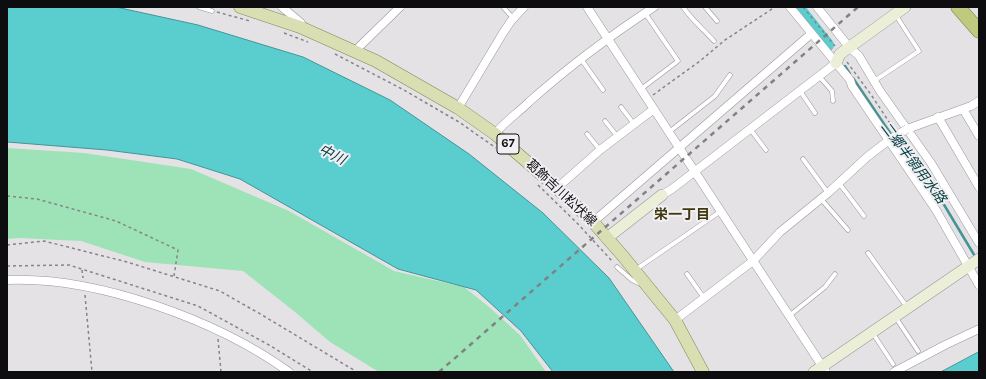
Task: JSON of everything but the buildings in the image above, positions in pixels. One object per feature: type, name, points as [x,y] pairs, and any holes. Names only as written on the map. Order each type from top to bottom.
[{"type":"highway","points":[[958,7],[979,29]]},
{"type":"highway","points":[[969,7],[979,29]]},
{"type":"main road","name":"葛飾吉川松伏線","points":[[240,7],[300,27],[376,61],[458,108],[495,134],[557,188],[607,238],[675,320],[703,372]]},
{"type":"street","points":[[282,7],[293,10],[301,23],[300,27]]},
{"type":"street","points":[[357,52],[360,46],[400,7]]},
{"type":"street","points":[[458,108],[503,33],[513,18],[524,7]]},
{"type":"street","points":[[587,7],[721,211],[821,370],[894,316],[972,263]]},
{"type":"street","points":[[495,134],[535,97],[581,58],[607,38],[654,7]]},
{"type":"street","points":[[790,7],[811,34],[841,61]]},
{"type":"street","points":[[905,7],[840,54],[841,61],[852,86],[972,263],[979,285]]},
{"type":"street","points":[[820,8],[850,47],[859,56],[874,81],[947,188],[979,243]]},
{"type":"street","points":[[592,222],[811,34]]},
{"type":"street","points":[[607,238],[819,76],[841,61]]},
{"type":"street","points":[[675,320],[753,261],[780,232],[821,199],[867,157],[889,140],[908,129],[963,109],[979,101]]},
{"type":"street","points":[[557,188],[617,136],[654,109]]},
{"type":"street","points":[[963,109],[979,136]]},
{"type":"street","points":[[938,117],[979,187]]},
{"type":"street","points":[[7,280],[23,279],[49,281],[85,287],[116,294],[180,314],[217,330],[252,349],[289,372]]},
{"type":"street","points":[[893,368],[979,329]]},
{"type":"lane","points":[[199,7],[212,11]]},
{"type":"lane","points":[[502,7],[513,18]]},
{"type":"lane","points":[[683,7],[692,19],[714,42]]},
{"type":"lane","points":[[705,7],[717,20]]},
{"type":"lane","points":[[641,89],[678,62],[645,13]]},
{"type":"lane","points":[[874,81],[919,51],[895,14]]},
{"type":"lane","points":[[581,58],[602,90]]},
{"type":"lane","points":[[670,132],[714,96],[730,75]]},
{"type":"lane","points":[[819,76],[832,91],[834,101]]},
{"type":"lane","points":[[800,91],[815,112]]},
{"type":"lane","points":[[621,108],[634,124]]},
{"type":"lane","points":[[605,121],[617,136]]},
{"type":"lane","points":[[749,129],[766,150]]},
{"type":"lane","points":[[587,134],[600,150]]},
{"type":"lane","points":[[803,159],[828,193]]},
{"type":"lane","points":[[839,183],[864,216]]},
{"type":"lane","points":[[821,199],[848,230]]},
{"type":"lane","points":[[617,267],[632,280],[638,283],[639,275],[721,211]]},
{"type":"lane","points":[[868,253],[907,308]]},
{"type":"lane","points":[[687,274],[704,298]]},
{"type":"lane","points":[[788,316],[825,287],[835,274]]},
{"type":"lane","points":[[894,316],[918,351]]},
{"type":"lane","points":[[872,332],[893,368]]},
{"type":"path","points":[[648,99],[700,61],[725,40],[775,7]]},
{"type":"path","points":[[803,7],[837,49]]},
{"type":"path","points":[[212,11],[256,23]]},
{"type":"path","points":[[281,32],[313,44]]},
{"type":"path","points":[[334,54],[402,89],[460,122],[496,149]]},
{"type":"path","points":[[841,61],[872,96],[912,155],[923,165]]},
{"type":"path","points":[[537,184],[578,224],[617,267]]},
{"type":"path","points":[[7,196],[37,199],[116,222],[178,250],[174,276]]},
{"type":"path","points":[[7,245],[44,241],[127,262],[220,291],[357,372]]},
{"type":"path","points":[[82,270],[85,287],[92,372]]},
{"type":"path","points":[[217,330],[221,372]]},
{"type":"green space","points":[[7,148],[84,153],[191,169],[289,211],[394,271],[464,287],[520,335],[546,372],[379,372],[330,342],[243,271],[145,262],[81,241],[19,238],[7,239]]},
{"type":"water","name":"中川","points":[[7,7],[116,7],[198,25],[303,57],[390,100],[469,154],[543,213],[609,278],[674,372],[553,372],[521,331],[476,290],[398,269],[240,179],[177,159],[107,150],[7,142]]},
{"type":"water","points":[[979,352],[979,372],[941,372]]},
{"type":"waterway","name":"二郷半領用水路","points":[[797,7],[827,45]]},
{"type":"waterway","name":"二郷半領用水路","points":[[845,66],[850,74]]},
{"type":"waterway","name":"二郷半領用水路","points":[[853,78],[903,152],[931,183],[976,258]]},
{"type":"railway","points":[[439,372],[858,7]]},
{"type":"district","name":"栄一丁目","points":[[682,215]]}]
